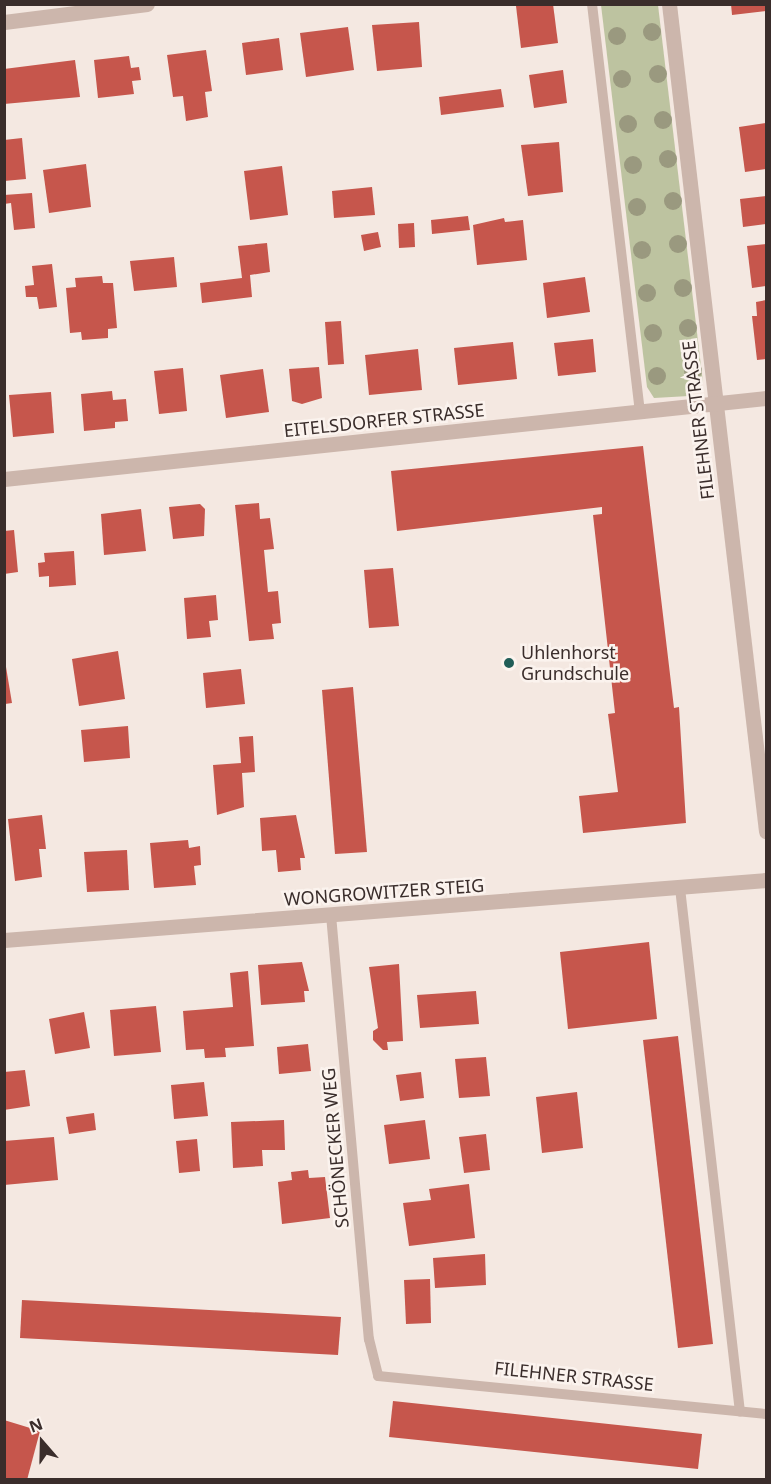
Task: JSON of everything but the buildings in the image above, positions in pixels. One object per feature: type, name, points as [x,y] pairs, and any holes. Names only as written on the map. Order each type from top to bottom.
[{"type":"street","points":[[4,22],[147,4]]},
{"type":"street","name":"FILEHNER STRASSE","points":[[669,4],[766,831]]},
{"type":"street","name":"EITELSDORFER STRASSE","points":[[4,479],[766,398]]},
{"type":"street","name":"WONGROWITZER STEIG","points":[[4,940],[766,880]]},
{"type":"lane","points":[[592,4],[640,412]]},
{"type":"lane","points":[[680,888],[740,1412]]},
{"type":"lane","name":"SCHÖNECKER WEG","points":[[331,915],[369,1339],[378,1376]]},
{"type":"lane","name":"FILEHNER STRASSE","points":[[378,1376],[766,1414]]},
{"type":"green space","points":[[601,5],[658,5],[703,383],[689,396],[654,398],[647,387]]},
{"type":"place","name":"Uhlenhorst Grundschule","points":[[509,663]]}]
